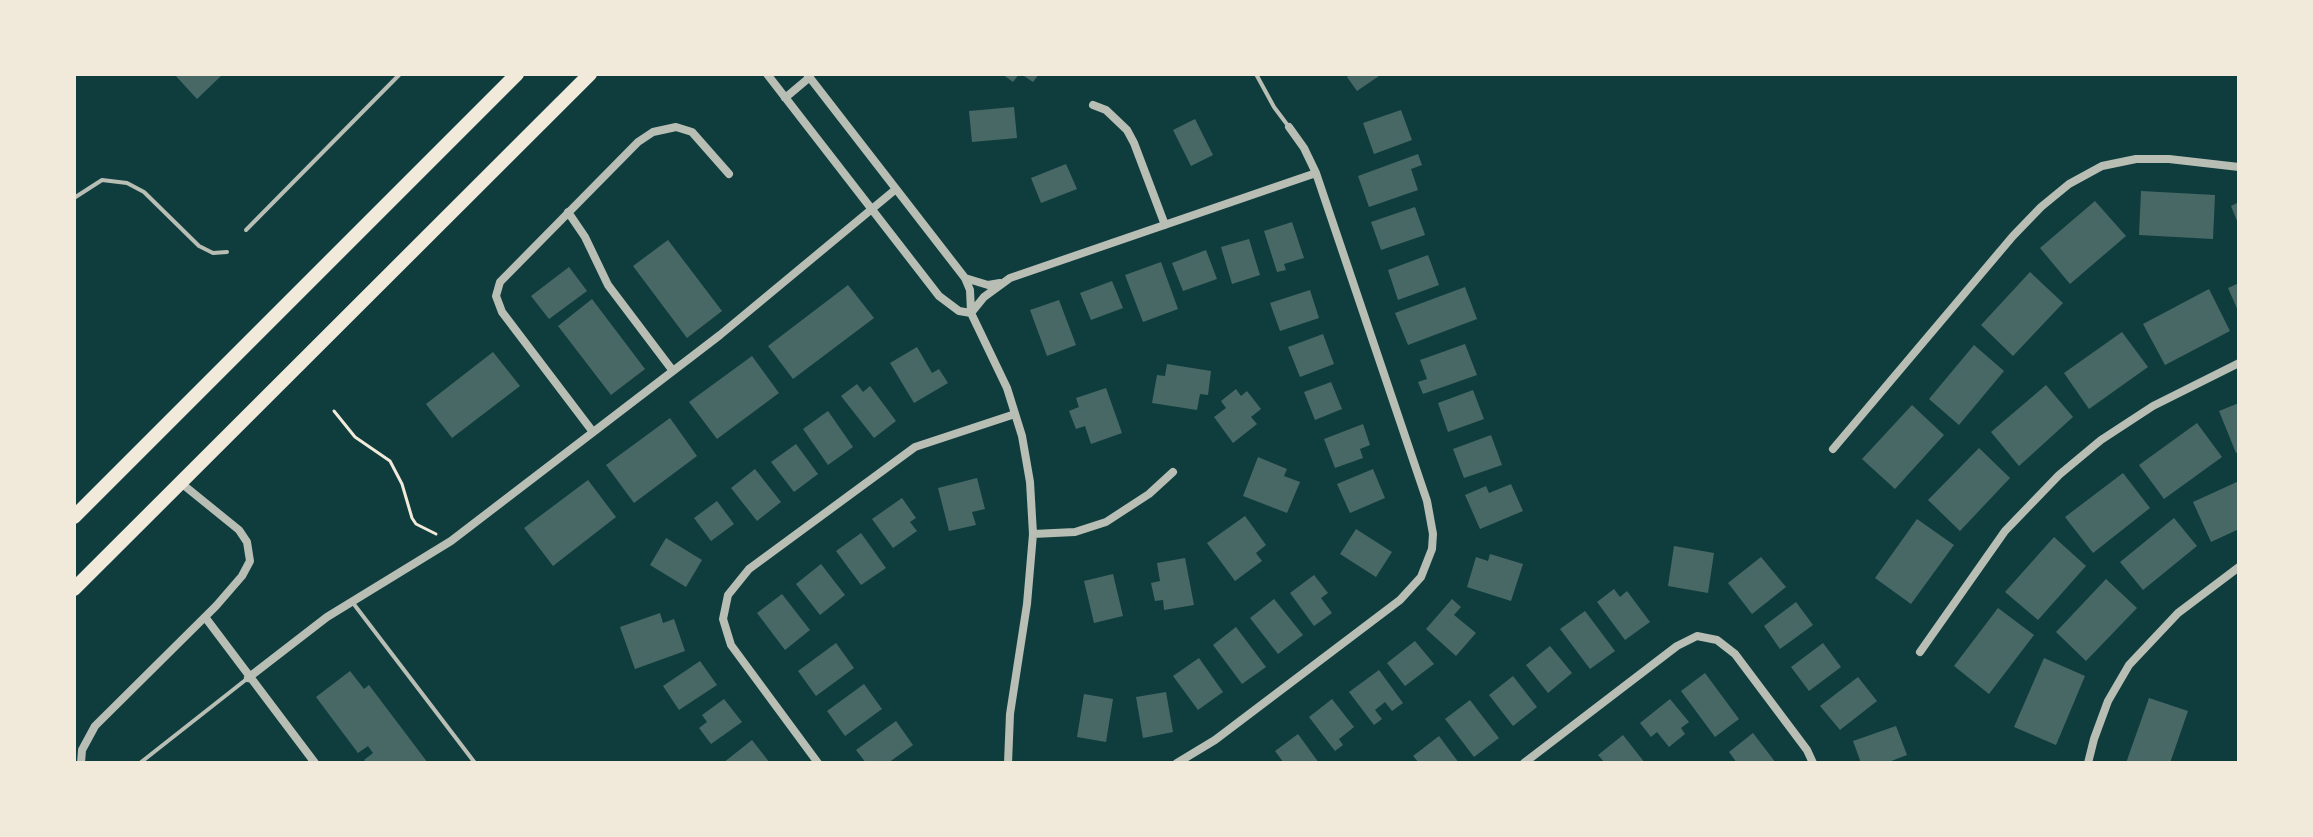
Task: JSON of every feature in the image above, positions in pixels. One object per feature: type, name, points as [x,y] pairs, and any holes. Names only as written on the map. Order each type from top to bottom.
[{"type":"highway","points":[[74,517],[517,74]]},
{"type":"highway","points":[[74,589],[590,74]]},
{"type":"street","points":[[767,74],[939,296],[959,311],[971,313]]},
{"type":"street","points":[[785,98],[810,75],[965,278],[970,290],[971,313],[997,364],[1015,414],[1030,482],[1033,534],[1027,604],[1010,714],[1008,763]]},
{"type":"street","points":[[1093,105],[1118,119],[1127,130],[1165,225]]},
{"type":"street","points":[[593,432],[502,312],[496,296],[500,282],[638,142],[660,129],[676,127],[692,132],[729,174]]},
{"type":"street","points":[[1177,763],[1215,740],[1400,600],[1421,577],[1432,549],[1427,501],[1316,173],[1289,127]]},
{"type":"street","points":[[1833,449],[2013,236],[2069,184],[2102,166],[2136,159],[2169,159],[2239,167]]},
{"type":"street","points":[[971,313],[984,297],[1010,278],[1316,173]]},
{"type":"street","points":[[248,678],[352,602],[451,541],[673,371],[896,189]]},
{"type":"street","points":[[568,212],[585,237],[608,285],[673,371]]},
{"type":"street","points":[[965,278],[988,285],[1001,283]]},
{"type":"street","points":[[1920,652],[2005,531],[2059,475],[2101,440],[2153,406],[2239,363]]},
{"type":"street","points":[[818,763],[731,645],[723,619],[728,595],[734,584],[749,569],[915,447],[1015,414]]},
{"type":"street","points":[[1033,534],[1075,532],[1106,522],[1149,494],[1173,472]]},
{"type":"street","points":[[81,763],[82,750],[95,726],[205,617],[242,576],[250,561],[247,542],[239,530],[181,483]]},
{"type":"street","points":[[2088,763],[2108,701],[2129,665],[2178,613],[2239,567]]},
{"type":"street","points":[[205,617],[315,763]]},
{"type":"street","points":[[1524,763],[1677,646],[1697,636],[1717,640],[1735,654],[1807,750],[1813,763]]},
{"type":"lane","points":[[246,230],[400,74]]},
{"type":"lane","points":[[1256,74],[1289,127]]},
{"type":"lane","points":[[74,198],[102,180],[127,183],[144,192],[199,246],[213,253],[227,252]]},
{"type":"lane","points":[[352,602],[475,763]]},
{"type":"lane","points":[[140,763],[248,678]]},
{"type":"path","points":[[334,411],[355,437],[390,461],[416,524],[451,541]]},
{"type":"building","points":[[174,74],[223,74],[197,99]]},
{"type":"building","points":[[1002,74],[1019,74],[1013,82]]},
{"type":"building","points":[[1021,74],[1039,74],[1033,82]]},
{"type":"building","points":[[1350,74],[1382,74],[1357,91],[1347,77]]},
{"type":"building","points":[[1014,107],[1017,138],[972,142],[969,111]]},
{"type":"building","points":[[1401,110],[1412,140],[1374,154],[1363,123]]},
{"type":"building","points":[[1195,119],[1213,155],[1191,166],[1173,130]]},
{"type":"building","points":[[1418,154],[1422,165],[1411,169],[1418,190],[1369,207],[1358,176]]},
{"type":"building","points":[[1066,164],[1077,189],[1041,203],[1031,178]]},
{"type":"building","points":[[2141,191],[2215,195],[2213,239],[2139,235]]},
{"type":"building","points":[[2095,201],[2126,236],[2070,284],[2040,248]]},
{"type":"building","points":[[2239,202],[2239,226],[2231,206]]},
{"type":"building","points":[[1415,207],[1425,235],[1381,250],[1371,222]]},
{"type":"building","points":[[1292,222],[1304,258],[1284,264],[1286,270],[1277,272],[1264,231]]},
{"type":"building","points":[[1249,239],[1260,275],[1232,284],[1221,247]]},
{"type":"building","points":[[668,240],[722,311],[687,338],[633,266]]},
{"type":"building","points":[[1206,250],[1217,279],[1183,291],[1172,263]]},
{"type":"building","points":[[1428,255],[1439,285],[1398,300],[1388,270]]},
{"type":"building","points":[[1161,262],[1178,309],[1143,322],[1125,275]]},
{"type":"building","points":[[569,267],[587,291],[549,319],[531,296]]},
{"type":"building","points":[[2030,272],[2063,303],[2013,356],[1981,325]]},
{"type":"building","points":[[1112,281],[1123,308],[1091,320],[1080,293]]},
{"type":"building","points":[[2239,283],[2239,313],[2228,288]]},
{"type":"building","points":[[848,285],[874,318],[793,379],[768,346]]},
{"type":"building","points":[[1465,287],[1477,319],[1408,345],[1395,313]]},
{"type":"building","points":[[2209,289],[2230,331],[2165,365],[2143,324]]},
{"type":"building","points":[[1310,290],[1319,318],[1280,331],[1270,303]]},
{"type":"building","points":[[592,299],[645,369],[611,395],[558,326]]},
{"type":"building","points":[[1059,300],[1076,345],[1047,356],[1030,310]]},
{"type":"building","points":[[2122,332],[2148,367],[2089,409],[2064,373]]},
{"type":"building","points":[[1323,334],[1334,364],[1300,377],[1288,347]]},
{"type":"building","points":[[1465,344],[1477,375],[1423,394],[1418,382],[1427,379],[1420,360]]},
{"type":"building","points":[[1974,345],[2004,371],[1959,425],[1929,399]]},
{"type":"building","points":[[917,347],[932,373],[939,369],[948,383],[914,403],[890,363]]},
{"type":"building","points":[[493,352],[520,386],[452,438],[426,404]]},
{"type":"building","points":[[752,356],[779,393],[717,439],[689,402]]},
{"type":"building","points":[[1167,364],[1211,371],[1208,395],[1200,394],[1197,410],[1152,403],[1157,375],[1165,376]]},
{"type":"building","points":[[1331,382],[1342,409],[1315,420],[1304,392]]},
{"type":"building","points":[[857,384],[863,392],[870,386],[896,421],[874,438],[841,396]]},
{"type":"building","points":[[2046,385],[2073,417],[2019,466],[1991,432]]},
{"type":"building","points":[[1106,388],[1122,433],[1091,444],[1085,426],[1076,429],[1069,411],[1079,407],[1076,398]]},
{"type":"building","points":[[1236,389],[1241,396],[1247,391],[1261,409],[1251,417],[1257,424],[1233,443],[1214,417],[1226,408],[1221,401]]},
{"type":"building","points":[[1473,390],[1484,419],[1448,432],[1438,403]]},
{"type":"building","points":[[2239,403],[2239,451],[2236,453],[2219,411]]},
{"type":"building","points":[[1912,405],[1944,435],[1895,489],[1862,459]]},
{"type":"building","points":[[828,411],[853,447],[828,465],[803,429]]},
{"type":"building","points":[[670,418],[697,456],[634,503],[606,465]]},
{"type":"building","points":[[2197,423],[2222,457],[2164,499],[2139,465]]},
{"type":"building","points":[[1363,424],[1370,445],[1360,449],[1363,458],[1335,468],[1324,439]]},
{"type":"building","points":[[1491,435],[1502,465],[1464,478],[1453,449]]},
{"type":"building","points":[[796,444],[818,474],[794,492],[771,462]]},
{"type":"building","points":[[1979,448],[2010,478],[1960,531],[1928,500]]},
{"type":"building","points":[[1258,457],[1287,469],[1284,476],[1300,482],[1287,513],[1243,496]]},
{"type":"building","points":[[755,469],[781,502],[757,521],[731,488]]},
{"type":"building","points":[[1373,469],[1385,498],[1350,513],[1337,484]]},
{"type":"building","points":[[2123,473],[2150,508],[2093,553],[2065,517]]},
{"type":"building","points":[[977,478],[985,509],[972,512],[976,525],[949,531],[938,488]]},
{"type":"building","points":[[588,480],[616,517],[553,566],[524,528]]},
{"type":"building","points":[[2239,481],[2239,529],[2211,542],[2193,502]]},
{"type":"building","points":[[1511,484],[1523,511],[1480,529],[1465,495],[1486,486],[1489,493]]},
{"type":"building","points":[[902,498],[916,518],[910,522],[917,531],[893,548],[872,519]]},
{"type":"building","points":[[717,501],[734,524],[711,541],[694,518]]},
{"type":"building","points":[[1245,516],[1266,545],[1256,553],[1262,561],[1235,581],[1207,543]]},
{"type":"building","points":[[2174,518],[2197,546],[2143,590],[2120,562]]},
{"type":"building","points":[[1917,519],[1954,545],[1911,604],[1875,578]]},
{"type":"building","points":[[1356,529],[1392,552],[1376,577],[1340,554]]},
{"type":"building","points":[[861,533],[886,568],[861,585],[836,551]]},
{"type":"building","points":[[2054,537],[2086,566],[2038,620],[2005,592]]},
{"type":"building","points":[[666,538],[702,560],[686,587],[650,565]]},
{"type":"building","points":[[1674,546],[1714,553],[1708,593],[1668,586]]},
{"type":"building","points":[[1490,554],[1523,564],[1511,601],[1467,587],[1476,557],[1488,561]]},
{"type":"building","points":[[1761,557],[1786,587],[1752,614],[1728,583]]},
{"type":"building","points":[[1185,558],[1194,605],[1164,610],[1163,600],[1155,601],[1151,583],[1160,581],[1157,563]]},
{"type":"building","points":[[821,564],[845,595],[820,615],[796,584]]},
{"type":"building","points":[[1113,574],[1123,616],[1094,623],[1084,581]]},
{"type":"building","points":[[1314,575],[1328,593],[1321,598],[1332,613],[1314,626],[1290,593]]},
{"type":"building","points":[[2106,579],[2137,608],[2086,661],[2056,632]]},
{"type":"building","points":[[1614,589],[1620,597],[1627,591],[1650,622],[1625,640],[1597,602]]},
{"type":"building","points":[[782,594],[810,630],[785,650],[757,613]]},
{"type":"building","points":[[1274,599],[1303,635],[1278,654],[1250,618]]},
{"type":"building","points":[[1452,599],[1461,607],[1454,615],[1476,633],[1456,656],[1426,629]]},
{"type":"building","points":[[1796,602],[1813,625],[1780,649],[1764,626]]},
{"type":"building","points":[[1998,608],[2034,635],[1989,694],[1954,666]]},
{"type":"building","points":[[1585,611],[1615,651],[1590,669],[1560,629]]},
{"type":"building","points":[[660,613],[663,623],[674,619],[685,651],[635,669],[620,627]]},
{"type":"building","points":[[1236,627],[1266,667],[1242,684],[1213,645]]},
{"type":"building","points":[[1415,641],[1434,664],[1405,686],[1387,663]]},
{"type":"building","points":[[836,643],[854,668],[816,696],[798,671]]},
{"type":"building","points":[[1823,643],[1841,667],[1809,691],[1791,667]]},
{"type":"building","points":[[1550,646],[1572,673],[1548,693],[1526,665]]},
{"type":"building","points":[[1199,658],[1223,692],[1198,710],[1173,676]]},
{"type":"building","points":[[2044,658],[2085,676],[2056,745],[2014,727]]},
{"type":"building","points":[[700,661],[717,685],[679,710],[663,686]]},
{"type":"building","points":[[1379,670],[1403,703],[1392,711],[1385,702],[1375,710],[1382,719],[1374,725],[1349,692]]},
{"type":"building","points":[[350,671],[364,689],[369,685],[428,763],[367,763],[364,760],[373,753],[368,746],[358,753],[316,697]]},
{"type":"building","points":[[1705,673],[1739,719],[1715,737],[1681,691]]},
{"type":"building","points":[[1513,676],[1537,707],[1513,726],[1489,695]]},
{"type":"building","points":[[1858,677],[1877,701],[1840,730],[1820,706]]},
{"type":"building","points":[[864,684],[882,709],[845,736],[827,711]]},
{"type":"building","points":[[1166,692],[1173,732],[1143,738],[1136,697]]},
{"type":"building","points":[[1084,694],[1113,699],[1106,742],[1077,737]]},
{"type":"building","points":[[2149,698],[2188,711],[2170,763],[2126,763]]},
{"type":"building","points":[[724,699],[742,722],[711,744],[699,728],[707,722],[702,715]]},
{"type":"building","points":[[1332,699],[1354,727],[1339,739],[1343,745],[1335,751],[1309,717]]},
{"type":"building","points":[[1670,699],[1689,722],[1681,728],[1685,734],[1669,747],[1657,732],[1651,737],[1640,723]]},
{"type":"building","points":[[1470,700],[1499,738],[1474,757],[1445,719]]},
{"type":"building","points":[[896,721],[913,745],[888,763],[866,763],[856,750]]},
{"type":"building","points":[[1896,726],[1907,755],[1886,763],[1861,763],[1853,741]]},
{"type":"building","points":[[1753,733],[1776,763],[1737,763],[1729,752]]},
{"type":"building","points":[[1298,734],[1319,763],[1284,763],[1275,751]]},
{"type":"building","points":[[1623,735],[1645,763],[1605,763],[1598,755]]},
{"type":"building","points":[[1439,736],[1459,763],[1419,763],[1413,756]]},
{"type":"building","points":[[752,740],[770,763],[723,763]]}]
